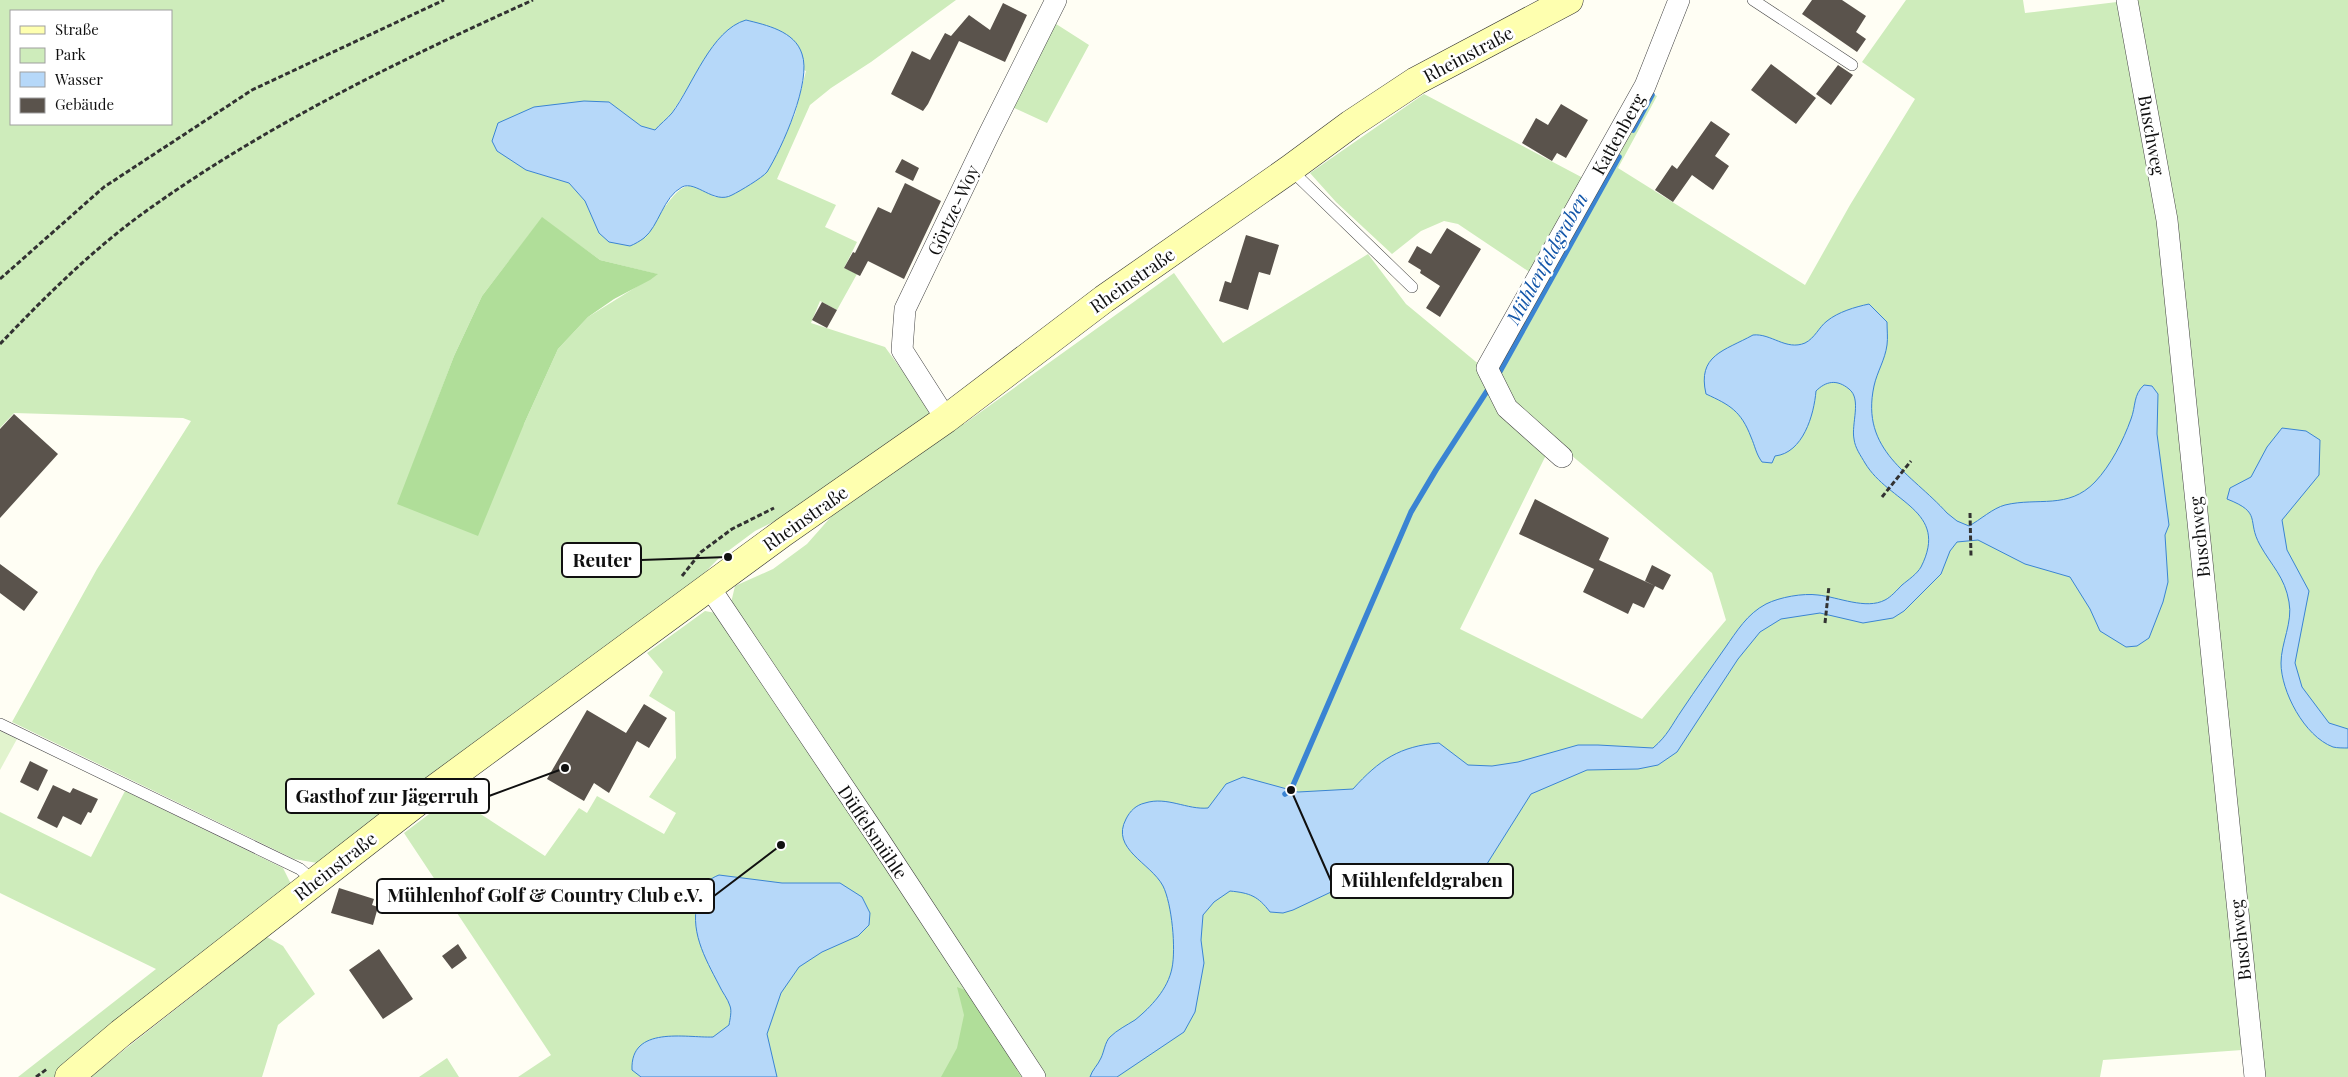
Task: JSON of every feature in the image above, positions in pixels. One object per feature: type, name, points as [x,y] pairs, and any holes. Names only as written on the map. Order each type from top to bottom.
[{"type":"main road","name":"Rheinstraße","points":[[69,1077],[121,1033],[429,793],[784,532],[946,419],[1104,299],[1290,170],[1351,124],[1416,82],[1569,0]]},
{"type":"street","name":"Görtze-Woy","points":[[946,419],[902,350],[906,309],[988,136],[1056,0]]},
{"type":"street","name":"Kattenberg","points":[[1562,456],[1507,408],[1486,368],[1645,86],[1679,0]]},
{"type":"street","name":"Buschweg","points":[[2127,0],[2167,220],[2255,1077]]},
{"type":"street","name":"Düffelsmühle","points":[[710,588],[1035,1077]]},
{"type":"lane","points":[[1753,0],[1852,65]]},
{"type":"lane","points":[[1290,170],[1412,287]]},
{"type":"lane","points":[[0,724],[300,869],[315,882]]},
{"type":"path","points":[[0,279],[104,187],[252,90],[444,0]]},
{"type":"path","points":[[0,344],[50,291],[141,214],[252,141],[368,80],[533,0]]},
{"type":"path","points":[[1882,497],[1911,462]]},
{"type":"path","points":[[1970,513],[1972,558]]},
{"type":"path","points":[[1825,623],[1830,586]]},
{"type":"green space","points":[[0,0],[956,0],[871,62],[831,88],[810,105],[777,179],[836,205],[825,227],[857,242],[844,268],[857,274],[837,310],[820,301],[811,323],[885,347],[920,395],[950,404],[818,500],[755,531],[720,557],[673,605],[323,864],[294,859],[12,722],[97,569],[191,421],[183,418],[14,413],[0,428]],"holes":[[[721,36],[806,71],[795,114],[766,173],[715,197],[696,187],[684,187],[671,198],[645,238],[599,233],[585,201],[569,183],[526,170],[609,102],[641,126],[655,130],[671,114]],[[542,218],[600,260],[657,274],[588,317],[558,349],[524,424],[398,504],[454,356],[482,296]]]},
{"type":"green space","points":[[1906,0],[2023,0],[2025,13],[2117,2],[2158,222],[2242,1050],[2103,1060],[2100,1077],[1043,1077],[730,607],[735,586],[773,569],[807,544],[845,501],[959,418],[964,424],[1174,273],[1223,343],[1368,254],[1406,304],[1481,366],[1548,451],[1460,629],[1642,719],[1726,620],[1712,573],[1528,419],[1495,372],[1649,92],[1657,96],[1618,168],[1805,285],[1850,205],[1915,99],[1862,62]]},
{"type":"green space","points":[[2135,0],[2348,0],[2348,1077],[2263,1077]]},
{"type":"green space","points":[[1053,22],[1089,45],[1047,123],[1010,106]]},
{"type":"green space","points":[[1424,94],[1585,179],[1534,275],[1458,224],[1444,221],[1421,231],[1392,254],[1336,202],[1310,173]]},
{"type":"green space","points":[[542,217],[600,260],[658,274],[614,299],[588,317],[558,349],[524,424],[478,536],[397,504],[454,356],[482,296]]},
{"type":"green space","points":[[705,611],[721,614],[1029,1077],[518,1077],[551,1055],[404,833],[453,796],[545,856],[579,808],[587,813],[597,796],[664,834],[676,813],[649,797],[676,758],[675,712],[649,696],[663,672],[647,653]]},
{"type":"green space","points":[[0,731],[17,739],[0,770]]},
{"type":"green space","points":[[125,791],[283,868],[293,888],[54,1077],[18,1077],[156,969],[0,893],[0,812],[91,857]]},
{"type":"green space","points":[[267,937],[283,946],[315,994],[278,1025],[262,1077],[90,1077]]},
{"type":"green space","points":[[957,987],[970,992],[1021,1077],[941,1077],[957,1048],[964,1015]]},
{"type":"green space","points":[[447,1058],[459,1077],[419,1077]]},
{"type":"water","points":[[746,20],[762,24],[786,34],[798,46],[802,54],[804,66],[803,80],[794,114],[773,161],[764,175],[736,193],[719,197],[693,187],[682,187],[670,198],[649,233],[630,246],[609,242],[599,233],[585,201],[569,183],[526,170],[497,151],[492,141],[498,123],[534,107],[584,101],[609,102],[641,126],[655,130],[672,113],[713,46],[734,26]]},
{"type":"water","points":[[1869,304],[1887,322],[1887,345],[1874,386],[1872,408],[1874,428],[1881,444],[1904,472],[1947,513],[1957,521],[1969,526],[1991,511],[2005,505],[2052,501],[2074,496],[2085,491],[2101,475],[2116,452],[2133,414],[2136,397],[2140,389],[2144,385],[2152,386],[2158,394],[2157,434],[2169,525],[2165,535],[2168,582],[2163,602],[2149,638],[2137,646],[2126,647],[2100,631],[2090,609],[2070,577],[2025,564],[1978,540],[1957,542],[1950,551],[1941,574],[1904,611],[1893,618],[1863,623],[1820,613],[1781,619],[1760,632],[1738,659],[1677,752],[1658,765],[1638,769],[1587,770],[1531,794],[1485,867],[1455,879],[1430,884],[1397,887],[1348,884],[1283,913],[1270,912],[1262,902],[1253,896],[1230,891],[1214,902],[1203,915],[1201,940],[1204,963],[1195,1012],[1184,1032],[1117,1077],[1090,1077],[1101,1058],[1108,1039],[1135,1020],[1153,1003],[1167,983],[1172,968],[1174,950],[1172,927],[1169,904],[1163,886],[1134,855],[1123,839],[1126,819],[1136,807],[1153,801],[1161,801],[1208,808],[1226,784],[1243,777],[1298,792],[1353,789],[1381,762],[1391,756],[1413,747],[1439,743],[1468,765],[1492,766],[1518,762],[1578,745],[1653,748],[1669,730],[1738,629],[1759,608],[1778,599],[1806,595],[1826,596],[1869,604],[1877,603],[1889,597],[1915,574],[1921,567],[1928,548],[1928,532],[1922,520],[1913,509],[1875,477],[1858,452],[1853,433],[1856,405],[1853,393],[1849,389],[1832,382],[1816,391],[1810,421],[1800,440],[1793,448],[1775,456],[1772,463],[1762,462],[1739,415],[1722,402],[1706,394],[1705,371],[1709,362],[1723,350],[1753,335],[1760,335],[1791,345],[1805,343],[1831,318],[1847,310]]},
{"type":"water","points":[[2282,428],[2306,431],[2320,440],[2319,475],[2282,520],[2287,550],[2309,591],[2295,663],[2302,687],[2329,723],[2348,729],[2348,748],[2333,747],[2322,741],[2304,723],[2290,699],[2282,674],[2281,663],[2290,610],[2287,593],[2281,578],[2260,545],[2250,513],[2227,499],[2230,488],[2251,477],[2267,447]]},
{"type":"water","points":[[719,875],[782,883],[840,883],[862,897],[870,913],[869,925],[858,936],[822,952],[799,967],[781,993],[767,1034],[777,1077],[641,1077],[632,1070],[634,1056],[640,1046],[650,1040],[675,1036],[713,1037],[729,1025],[730,1006],[704,954],[697,932],[696,920],[696,909],[702,889],[706,883]]},
{"type":"building","points":[[1812,0],[1842,0],[1866,16],[1856,32],[1866,39],[1857,52],[1802,14]]},
{"type":"building","points":[[1003,3],[1027,15],[1005,62],[959,41],[923,111],[891,94],[912,51],[930,60],[945,33],[951,36],[969,15],[990,30]]},
{"type":"building","points":[[1771,64],[1816,98],[1796,124],[1751,90]]},
{"type":"building","points":[[1838,65],[1853,75],[1831,105],[1816,94]]},
{"type":"building","points":[[1561,104],[1588,120],[1566,158],[1557,153],[1552,161],[1522,143],[1536,118],[1548,125]]},
{"type":"building","points":[[1711,121],[1730,134],[1715,156],[1729,166],[1713,190],[1692,175],[1673,202],[1655,190],[1672,165],[1677,169]]},
{"type":"building","points":[[902,159],[919,168],[913,181],[895,172]]},
{"type":"building","points":[[905,183],[941,201],[904,279],[868,261],[860,276],[844,268],[853,252],[855,253],[878,207],[891,213]]},
{"type":"building","points":[[1447,228],[1481,249],[1440,317],[1426,308],[1440,286],[1420,273],[1421,270],[1408,262],[1417,246],[1431,254]]},
{"type":"building","points":[[1246,235],[1279,245],[1270,275],[1259,272],[1248,310],[1219,301],[1225,281],[1231,283]]},
{"type":"building","points":[[822,302],[837,310],[827,328],[812,320]]},
{"type":"building","points":[[14,414],[58,454],[0,518],[0,429]]},
{"type":"building","points":[[1535,499],[1609,538],[1599,560],[1655,586],[1644,608],[1633,603],[1628,614],[1583,592],[1594,569],[1519,534]]},
{"type":"building","points":[[0,564],[38,592],[24,611],[0,593]]},
{"type":"building","points":[[1652,565],[1671,575],[1663,590],[1645,581]]},
{"type":"building","points":[[644,704],[667,718],[649,748],[637,741],[609,793],[594,783],[584,801],[547,779],[587,710],[626,733]]},
{"type":"building","points":[[30,761],[48,770],[38,791],[20,782]]},
{"type":"building","points":[[53,785],[70,793],[73,788],[98,799],[91,813],[88,812],[81,825],[63,816],[57,828],[37,818]]},
{"type":"building","points":[[339,888],[374,899],[372,905],[378,907],[373,925],[331,913]]},
{"type":"building","points":[[458,944],[467,958],[452,969],[442,956]]},
{"type":"building","points":[[379,949],[413,999],[383,1019],[349,970]]},
{"type":"waterway","name":"Mühlenfeldgraben","points":[[1633,130],[1652,95]]},
{"type":"waterway","name":"Mühlenfeldgraben","points":[[1498,375],[1619,157]]},
{"type":"waterway","name":"Mühlenfeldgraben","points":[[1285,794],[1291,790],[1411,512],[1487,391]]},
{"type":"place","name":"Reuter","points":[[728,557]]},
{"type":"place","name":"Gasthof zur Jägerruh","points":[[565,768]]},
{"type":"place","name":"Mühlenfeldgraben","points":[[1291,790]]},
{"type":"place","name":"Mühlenhof Golf & Country Club e.V.","points":[[781,845]]}]
